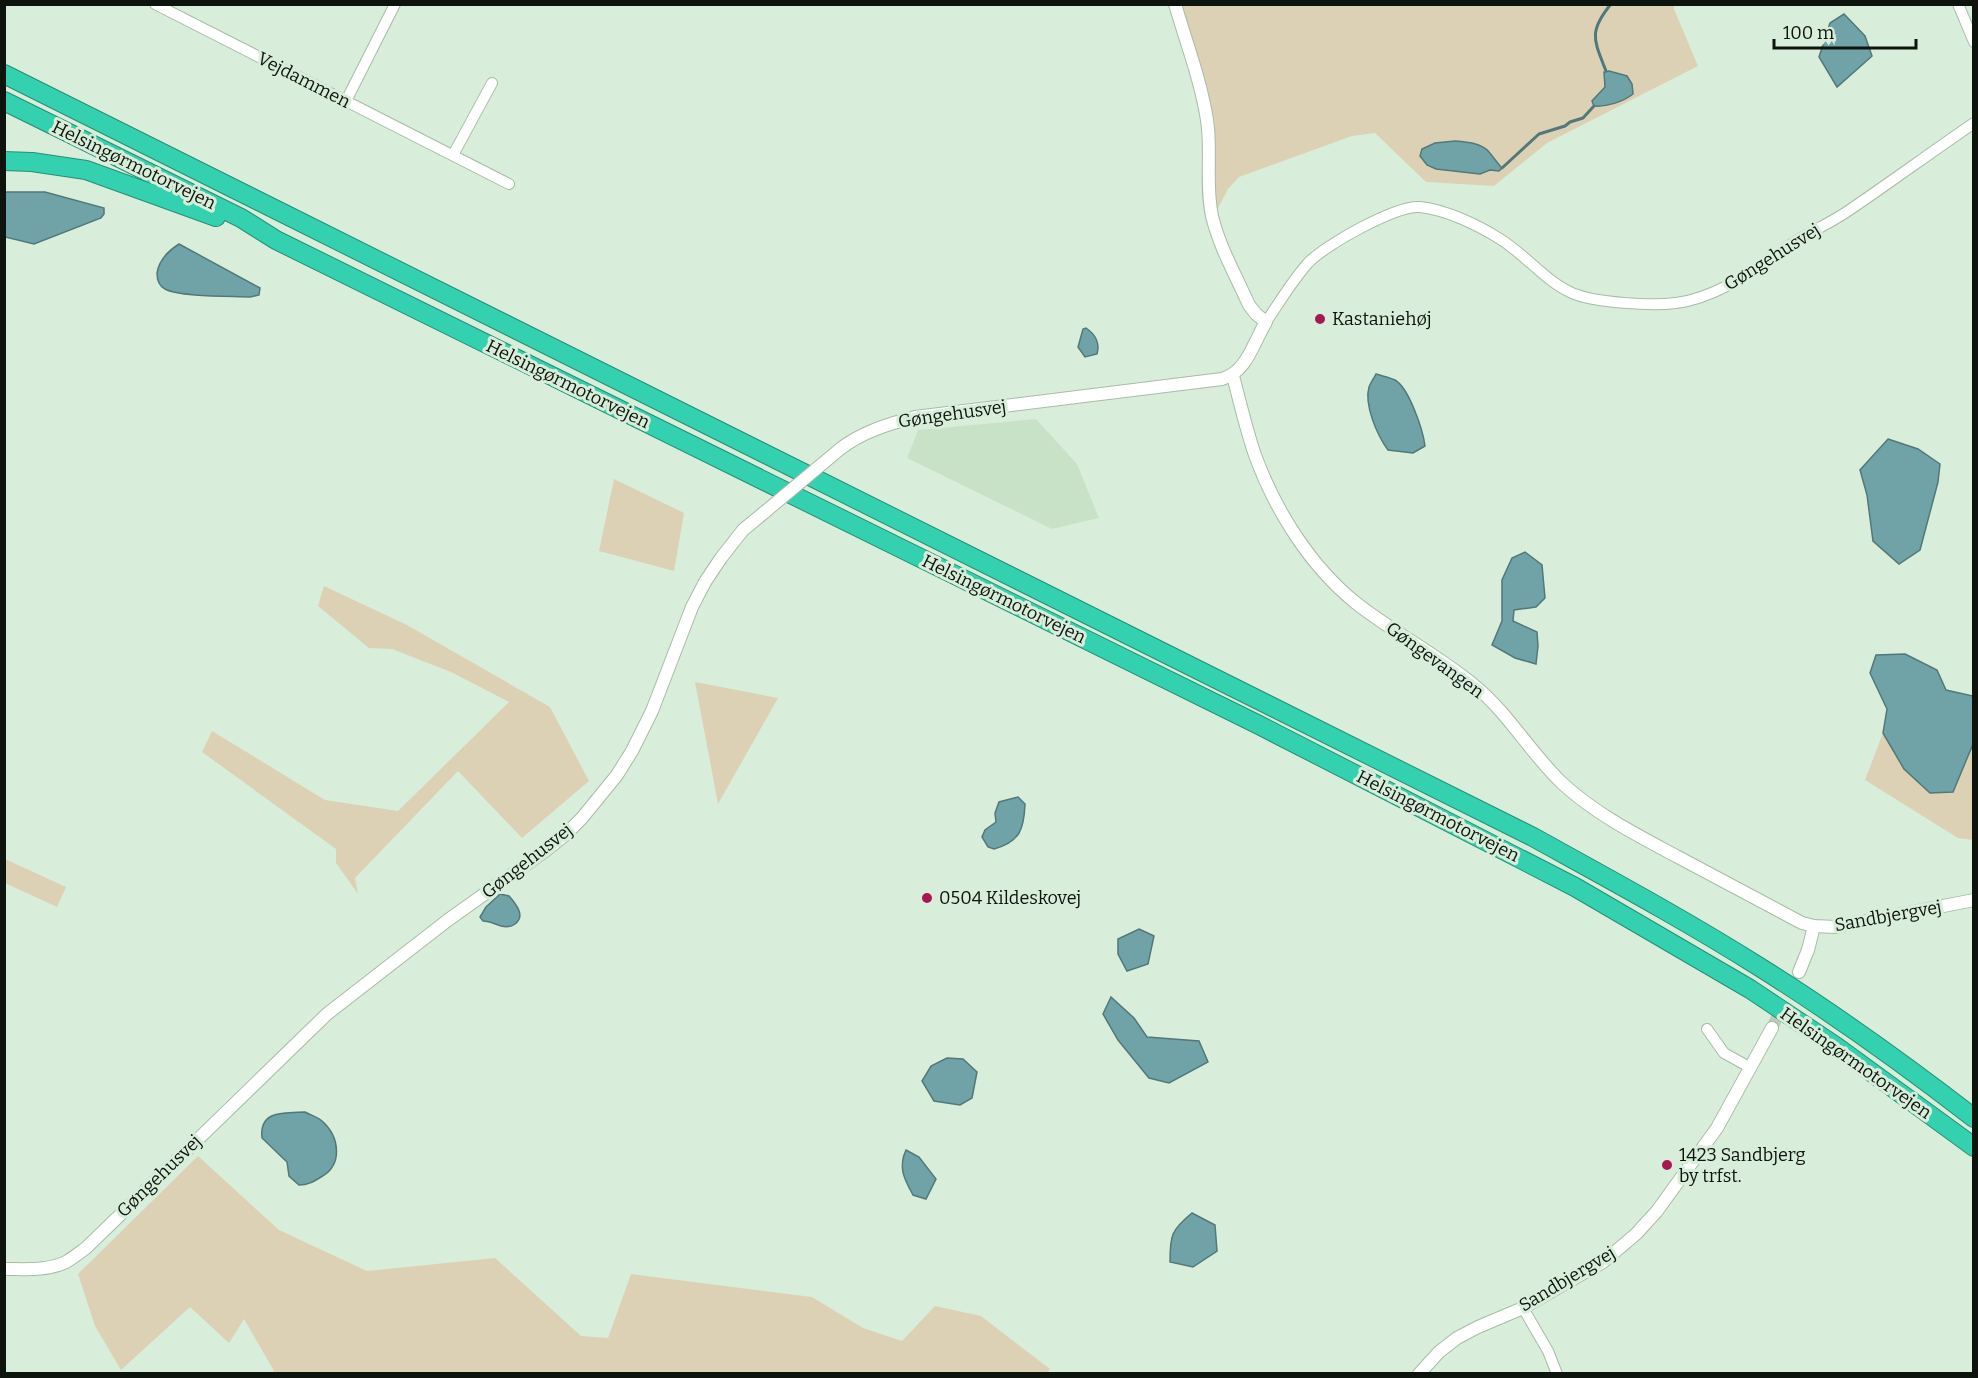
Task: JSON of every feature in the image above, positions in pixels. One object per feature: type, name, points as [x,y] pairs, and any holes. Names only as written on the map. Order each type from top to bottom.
[{"type":"highway","name":"Helsingørmotorvejen","points":[[4,74],[1533,837],[1666,911],[1758,966],[1903,1064],[1974,1118]]},
{"type":"highway","name":"Helsingørmotorvejen","points":[[4,101],[241,218],[276,240],[1237,714],[1575,887],[1750,989],[1837,1047],[1974,1147]]},
{"type":"highway","points":[[4,161],[32,162],[86,170],[276,240]]},
{"type":"street","name":"Vejdammen","points":[[155,4],[509,184]]},
{"type":"street","points":[[346,101],[395,4]]},
{"type":"street","points":[[1175,4],[1207,119],[1209,197],[1218,235],[1249,305],[1266,322]]},
{"type":"street","points":[[1958,4],[1974,42]]},
{"type":"street","points":[[453,155],[492,83]]},
{"type":"street","name":"Gøngehusvej","points":[[4,1269],[52,1266],[66,1262],[86,1248],[327,1014],[448,920],[565,835],[604,792],[632,751],[652,711],[692,607],[721,558],[743,530],[840,449],[869,431],[885,424],[915,417],[1233,376],[1244,365],[1266,322],[1309,262],[1327,248],[1384,216],[1401,210],[1420,207],[1455,217],[1497,237],[1517,250],[1556,284],[1573,294],[1594,299],[1660,304],[1701,297],[1733,283],[1798,240],[1849,211],[1974,123]]},
{"type":"street","name":"Gøngevangen","points":[[1233,376],[1255,454],[1270,490],[1314,560],[1348,595],[1389,627],[1456,671],[1477,688],[1540,761],[1590,806],[1626,829],[1802,923],[1814,926]]},
{"type":"street","name":"Sandbjergvej","points":[[1799,972],[1814,926],[1836,927],[1974,900]]},
{"type":"street","name":"Sandbjergvej","points":[[1419,1374],[1457,1338],[1523,1308],[1603,1262],[1638,1232],[1657,1211],[1717,1128],[1772,1028]]},
{"type":"street","points":[[1707,1029],[1724,1053],[1731,1059],[1751,1068]]},
{"type":"street","points":[[1523,1308],[1548,1351],[1557,1374]]},
{"type":"shaded area","points":[[1182,5],[1674,5],[1698,66],[1547,143],[1494,186],[1426,182],[1375,133],[1352,136],[1239,177],[1228,189],[1217,210],[1214,188],[1214,133],[1203,78]]},
{"type":"shaded area","points":[[1036,419],[1077,464],[1099,518],[1052,529],[907,458],[918,430]]},
{"type":"shaded area","points":[[614,479],[684,513],[674,571],[599,551]]},
{"type":"shaded area","points":[[324,586],[407,625],[550,707],[589,781],[522,838],[458,771],[355,878],[358,894],[336,863],[336,849],[202,752],[212,731],[325,800],[398,811],[509,702],[451,672],[392,649],[369,648],[318,606]]},
{"type":"shaded area","points":[[695,682],[778,698],[718,804]]},
{"type":"shaded area","points":[[1883,733],[1904,769],[1973,744],[1973,840],[1958,838],[1865,780]]},
{"type":"shaded area","points":[[5,859],[66,887],[57,907],[5,883]]},
{"type":"shaded area","points":[[198,1156],[279,1230],[367,1271],[495,1258],[581,1336],[608,1338],[631,1274],[812,1297],[863,1328],[902,1341],[935,1306],[981,1316],[1050,1369],[1047,1374],[271,1373],[274,1371],[244,1319],[229,1343],[190,1307],[121,1370],[95,1326],[78,1274]]},
{"type":"water","points":[[1844,14],[1865,36],[1872,56],[1837,87],[1819,57],[1830,23]]},
{"type":"water","points":[[1609,71],[1627,76],[1632,84],[1633,94],[1614,103],[1594,106],[1592,101],[1605,87],[1604,72]]},
{"type":"water","points":[[1455,141],[1482,147],[1502,168],[1499,171],[1490,170],[1480,174],[1436,169],[1427,165],[1420,156],[1422,149],[1435,143]]},
{"type":"water","points":[[5,192],[45,192],[104,208],[104,214],[101,218],[34,244],[5,237]]},
{"type":"water","points":[[179,244],[260,288],[259,295],[250,297],[193,295],[172,292],[163,288],[158,280],[158,268],[165,256]]},
{"type":"water","points":[[1086,328],[1096,339],[1098,350],[1097,354],[1085,357],[1078,347],[1083,329]]},
{"type":"water","points":[[1376,374],[1395,380],[1410,400],[1425,446],[1413,453],[1388,450],[1376,428],[1370,411],[1368,394]]},
{"type":"water","points":[[1888,439],[1918,449],[1940,464],[1938,482],[1920,550],[1899,564],[1873,541],[1867,495],[1860,470]]},
{"type":"water","points":[[1525,552],[1542,565],[1545,598],[1536,607],[1514,610],[1513,621],[1537,632],[1536,664],[1515,658],[1492,645],[1502,621],[1502,580],[1512,558]]},
{"type":"water","points":[[1905,654],[1937,670],[1946,690],[1973,696],[1973,744],[1953,792],[1930,793],[1904,769],[1883,733],[1887,709],[1870,673],[1876,655]]},
{"type":"water","points":[[1018,797],[1025,804],[1019,833],[1010,843],[994,849],[988,847],[982,837],[985,830],[996,822],[995,813],[999,802]]},
{"type":"water","points":[[500,894],[509,896],[519,910],[520,917],[512,926],[506,927],[483,921],[480,917],[486,907]]},
{"type":"water","points":[[1139,929],[1154,936],[1148,964],[1127,971],[1118,954],[1118,939]]},
{"type":"water","points":[[1111,997],[1134,1018],[1147,1037],[1199,1041],[1208,1062],[1169,1083],[1149,1078],[1118,1040],[1103,1014]]},
{"type":"water","points":[[947,1058],[963,1059],[977,1072],[972,1098],[960,1105],[934,1101],[922,1081],[931,1066]]},
{"type":"water","points":[[305,1112],[320,1120],[333,1135],[336,1158],[328,1172],[310,1183],[299,1185],[289,1176],[287,1162],[262,1138],[262,1129],[264,1122],[274,1115]]},
{"type":"water","points":[[906,1150],[919,1157],[936,1179],[926,1199],[913,1195],[905,1178],[902,1162]]},
{"type":"water","points":[[1192,1213],[1215,1225],[1217,1251],[1193,1267],[1170,1262],[1173,1234]]},
{"type":"waterway","points":[[1606,71],[1595,36],[1599,22],[1611,4]]},
{"type":"waterway","points":[[1502,168],[1539,134],[1583,118],[1594,106]]},
{"type":"tunnel","points":[[1772,1028],[1795,981]]},
{"type":"place","name":"Kastaniehøj","points":[[1320,319]]},
{"type":"place","name":"0504 Kildeskovej","points":[[927,898]]},
{"type":"place","name":"1423 Sandbjerg by trfst.","points":[[1667,1165]]}]
